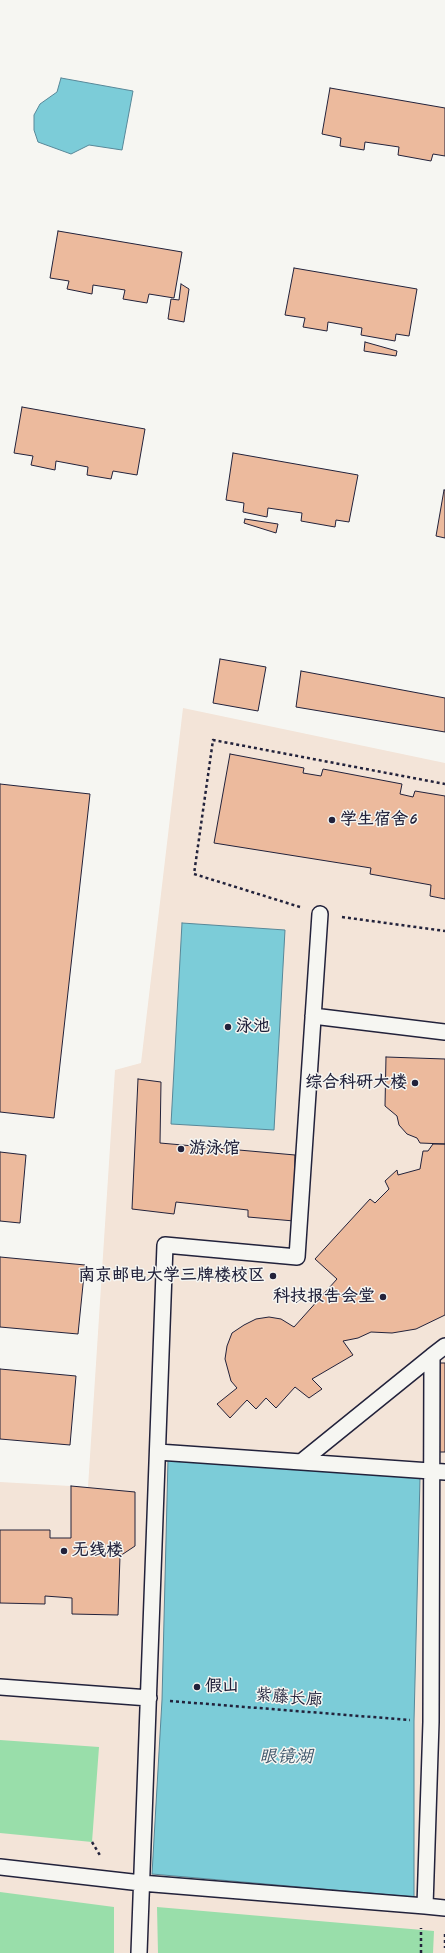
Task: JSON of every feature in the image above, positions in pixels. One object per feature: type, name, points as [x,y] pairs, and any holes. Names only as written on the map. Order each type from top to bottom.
[{"type":"lane","points":[[139,1953],[141,1883],[156,1699],[158,1452],[165,1245],[297,1257],[320,914]]},
{"type":"lane","points":[[313,1016],[445,1032]]},
{"type":"lane","points":[[301,1462],[445,1346]]},
{"type":"lane","points":[[425,1906],[438,1722],[438,1472],[432,1356]]},
{"type":"lane","points":[[158,1452],[438,1472]]},
{"type":"lane","points":[[0,1687],[156,1699]]},
{"type":"lane","points":[[0,1867],[141,1883],[445,1908]]},
{"type":"path","points":[[445,784],[213,740],[194,874],[320,914],[445,931]]},
{"type":"path","name":"紫藤长廊","points":[[156,1699],[414,1721]]},
{"type":"path","points":[[445,1934],[445,1948]]},
{"type":"shaded area","name":"南京邮电大学三牌楼校区","points":[[183,708],[445,763],[445,1953],[0,1953],[0,1482],[88,1487],[115,1070],[141,1063]]},
{"type":"green space","points":[[0,1740],[99,1747],[92,1842],[0,1833]]},
{"type":"green space","points":[[0,1892],[114,1907],[114,1953],[0,1953]]},
{"type":"green space","points":[[157,1907],[434,1931],[433,1953],[158,1953]]},
{"type":"water","points":[[61,78],[133,91],[122,150],[89,145],[71,154],[38,142],[34,130],[34,115],[40,104],[57,92]]},
{"type":"water","name":"泳池","points":[[182,923],[285,930],[274,1130],[171,1124]]},
{"type":"water","name":"眼镜湖","points":[[168,1460],[420,1478],[414,1721],[414,1897],[152,1874],[162,1700]]},
{"type":"building","points":[[330,88],[445,108],[445,156],[433,154],[431,161],[398,155],[399,147],[365,142],[364,150],[340,146],[341,138],[322,134]]},
{"type":"building","points":[[58,231],[182,252],[174,298],[149,294],[147,303],[123,299],[125,290],[93,285],[92,294],[67,289],[69,281],[50,278]]},
{"type":"building","points":[[294,268],[417,289],[409,336],[396,334],[395,341],[361,335],[362,328],[328,322],[327,331],[303,327],[305,318],[285,315]]},
{"type":"building","points":[[181,284],[189,289],[184,322],[168,319],[171,299],[179,300]]},
{"type":"building","points":[[365,342],[397,351],[396,356],[364,351]]},
{"type":"building","points":[[22,407],[145,429],[137,475],[113,471],[111,479],[87,475],[88,467],[56,461],[55,470],[31,465],[33,456],[14,453]]},
{"type":"building","points":[[233,453],[358,475],[349,522],[336,520],[335,527],[301,521],[302,513],[268,508],[267,517],[243,512],[244,503],[226,500]]},
{"type":"building","points":[[445,490],[445,538],[436,536]]},
{"type":"building","points":[[245,519],[278,524],[276,533],[244,523]]},
{"type":"building","points":[[220,659],[266,667],[258,711],[213,703]]},
{"type":"building","points":[[301,671],[445,698],[445,732],[296,707]]},
{"type":"building","name":"学生宿舍6","points":[[230,754],[304,768],[303,773],[321,776],[323,769],[402,784],[400,794],[413,797],[415,791],[445,796],[445,899],[430,896],[431,885],[370,874],[371,868],[214,843]]},
{"type":"building","points":[[0,784],[90,794],[54,1118],[0,1112]]},
{"type":"building","name":"综合科研大楼","points":[[386,1057],[445,1059],[445,1144],[420,1143],[417,1138],[407,1134],[399,1125],[397,1116],[385,1106]]},
{"type":"building","name":"游泳馆","points":[[138,1079],[161,1082],[160,1143],[295,1155],[294,1221],[248,1217],[248,1210],[176,1202],[174,1214],[132,1209]]},
{"type":"building","name":"科技报告会堂","points":[[433,1144],[445,1144],[445,1315],[416,1329],[392,1333],[371,1332],[358,1338],[343,1341],[353,1355],[312,1379],[322,1389],[309,1398],[295,1387],[276,1408],[266,1398],[256,1409],[247,1400],[230,1418],[217,1404],[237,1388],[231,1381],[225,1359],[227,1346],[232,1333],[256,1319],[269,1317],[281,1319],[294,1327],[337,1279],[315,1259],[370,1199],[375,1203],[389,1189],[385,1181],[397,1170],[398,1175],[420,1169],[423,1151],[428,1151]]},
{"type":"building","points":[[0,1152],[26,1155],[20,1223],[0,1221]]},
{"type":"building","points":[[0,1257],[85,1265],[78,1334],[0,1327]]},
{"type":"building","points":[[439,1363],[445,1363],[445,1452],[438,1452]]},
{"type":"building","points":[[0,1369],[76,1376],[70,1445],[0,1439]]},
{"type":"building","name":"无线楼","points":[[71,1486],[135,1492],[135,1546],[120,1556],[118,1615],[72,1614],[72,1598],[45,1596],[45,1604],[0,1603],[0,1530],[50,1530],[50,1538],[71,1538]]},
{"type":"place","name":"学生宿舍6","points":[[332,820]]},
{"type":"place","name":"泳池","points":[[228,1027]]},
{"type":"place","name":"综合科研大楼","points":[[415,1083]]},
{"type":"place","name":"游泳馆","points":[[181,1149]]},
{"type":"place","name":"南京邮电大学三牌楼校区","points":[[273,1276]]},
{"type":"place","name":"科技报告会堂","points":[[383,1297]]},
{"type":"place","name":"无线楼","points":[[64,1551]]},
{"type":"place","name":"假山","points":[[197,1687]]}]
